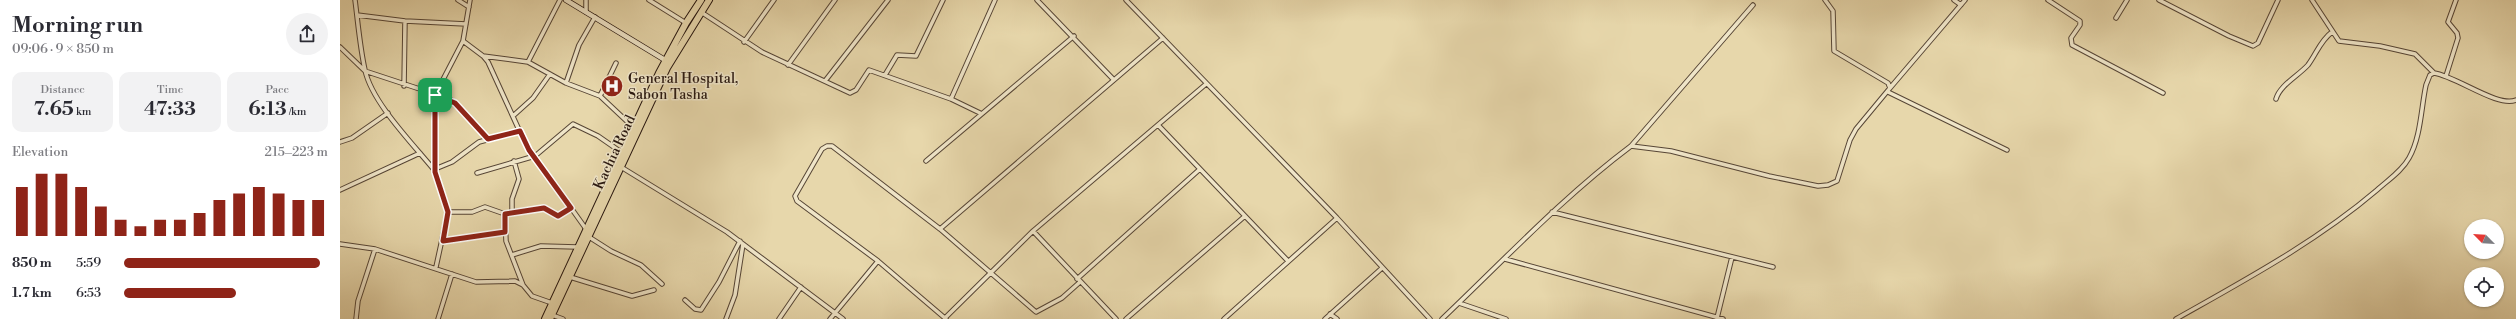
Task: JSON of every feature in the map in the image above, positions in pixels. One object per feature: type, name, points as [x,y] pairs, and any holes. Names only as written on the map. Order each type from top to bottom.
[{"type":"highway","name":"Kachia Road","points":[[545,319],[577,246],[665,60],[686,22],[701,0]]},
{"type":"highway","name":"Kachia Road","points":[[551,317],[670,64],[700,11],[709,0]]},
{"type":"street","points":[[355,0],[365,71]]},
{"type":"street","points":[[458,0],[469,7]]},
{"type":"street","points":[[436,267],[443,241],[448,212],[435,171],[435,95],[463,41],[470,0]]},
{"type":"street","points":[[528,62],[560,0]]},
{"type":"street","points":[[566,0],[665,60]]},
{"type":"street","points":[[586,0],[586,12]]},
{"type":"street","points":[[649,0],[686,22]]},
{"type":"street","points":[[744,42],[774,0]]},
{"type":"street","points":[[788,65],[835,0]]},
{"type":"street","points":[[825,81],[888,0]]},
{"type":"street","points":[[885,75],[897,55],[916,56],[943,0]]},
{"type":"street","points":[[951,99],[995,0]]},
{"type":"street","points":[[1037,0],[1074,36],[1113,79]]},
{"type":"street","points":[[1126,0],[1337,218],[1430,319]]},
{"type":"street","points":[[1825,0],[1833,11],[1834,52],[1888,83],[1890,88]]},
{"type":"street","points":[[1954,0],[1961,5]]},
{"type":"street","points":[[1631,146],[1671,151],[1776,178],[1818,186],[1828,185],[1837,181],[1850,140],[1856,129],[1965,0]]},
{"type":"street","points":[[2048,0],[2080,22],[2071,38],[2072,45],[2163,93]]},
{"type":"street","points":[[2116,18],[2127,0]]},
{"type":"street","points":[[2159,0],[2229,36],[2253,46],[2258,43],[2278,0]]},
{"type":"street","points":[[2312,0],[2339,41],[2380,46],[2415,54],[2434,73],[2446,76],[2504,102],[2516,100]]},
{"type":"street","points":[[2446,76],[2458,38],[2457,33],[2448,22],[2456,0]]},
{"type":"street","points":[[1442,319],[1552,212],[1604,166],[1631,146],[1752,5]]},
{"type":"street","points":[[700,11],[744,42],[788,65],[850,93],[856,90],[869,70],[951,99],[980,113]]},
{"type":"street","points":[[357,15],[405,21],[466,24]]},
{"type":"street","points":[[566,83],[579,45],[595,17]]},
{"type":"street","points":[[404,86],[405,21]]},
{"type":"street","points":[[2276,99],[2280,91],[2309,64],[2322,40],[2332,32]]},
{"type":"street","points":[[926,161],[980,113],[1074,36]]},
{"type":"street","points":[[940,229],[1113,79],[1163,38]]},
{"type":"street","points":[[463,41],[483,56],[525,143],[586,229]]},
{"type":"street","points":[[340,47],[365,71],[388,113],[435,171]]},
{"type":"street","points":[[483,56],[528,62],[566,83],[600,96],[634,127]]},
{"type":"street","points":[[600,96],[616,63]]},
{"type":"street","points":[[365,71],[455,103],[488,139]]},
{"type":"street","points":[[2176,319],[2261,272],[2307,242],[2353,210],[2402,168],[2413,151],[2426,85],[2430,75],[2434,73]]},
{"type":"street","points":[[513,116],[533,98],[550,74]]},
{"type":"street","points":[[1200,169],[1078,281],[1062,298],[1036,312],[991,271],[940,229],[832,146],[827,146],[822,149],[795,196],[797,200],[878,261],[946,319],[991,271],[1033,231],[1206,84]]},
{"type":"street","points":[[1888,92],[2007,150]]},
{"type":"street","points":[[340,142],[352,138],[388,113]]},
{"type":"street","points":[[477,173],[535,156],[573,124],[598,136],[621,152]]},
{"type":"street","points":[[1158,126],[1288,261]]},
{"type":"street","points":[[435,171],[452,162],[472,146],[488,139],[520,131]]},
{"type":"street","points":[[340,190],[420,153]]},
{"type":"street","points":[[512,213],[512,200],[519,179],[514,162]]},
{"type":"street","points":[[621,167],[741,243],[801,286],[843,319]]},
{"type":"street","points":[[448,212],[472,212],[485,207],[505,214],[544,208],[558,216],[571,208]]},
{"type":"street","points":[[1552,212],[1773,267]]},
{"type":"street","points":[[505,214],[507,246],[512,255],[523,285],[532,296],[552,303]]},
{"type":"street","points":[[1126,319],[1245,216]]},
{"type":"street","points":[[1224,319],[1337,218]]},
{"type":"street","points":[[1033,231],[1078,281],[1116,319]]},
{"type":"street","points":[[443,241],[505,232]]},
{"type":"street","points":[[589,237],[641,265],[662,284]]},
{"type":"street","points":[[685,300],[695,309],[701,310],[741,243]]},
{"type":"street","points":[[726,319],[735,295],[741,243]]},
{"type":"street","points":[[340,244],[375,249],[436,267],[476,282],[504,280],[523,285]]},
{"type":"street","points":[[512,255],[541,246],[577,246]]},
{"type":"street","points":[[356,319],[358,300],[375,249]]},
{"type":"street","points":[[1717,318],[1732,257]]},
{"type":"street","points":[[1505,258],[1723,319]]},
{"type":"street","points":[[830,319],[834,312],[878,261]]},
{"type":"street","points":[[1324,319],[1382,268]]},
{"type":"street","points":[[438,319],[452,274]]},
{"type":"street","points":[[570,277],[632,296],[654,290]]},
{"type":"street","points":[[779,319],[801,286]]},
{"type":"street","points":[[1459,303],[1494,317],[1506,319]]},
{"type":"street","points":[[1330,314],[1337,319]]},
{"type":"street","points":[[551,317],[563,319]]},
{"type":"place","name":"General Hospital, Sabon Tasha","points":[[612,86]]},
{"type":"route","points":[[435,95],[450,99],[455,103],[488,139],[520,131],[529,150],[535,156],[571,208],[558,216],[544,208],[505,214],[505,232],[443,241],[448,212],[435,172],[433,147],[435,95]]}]
